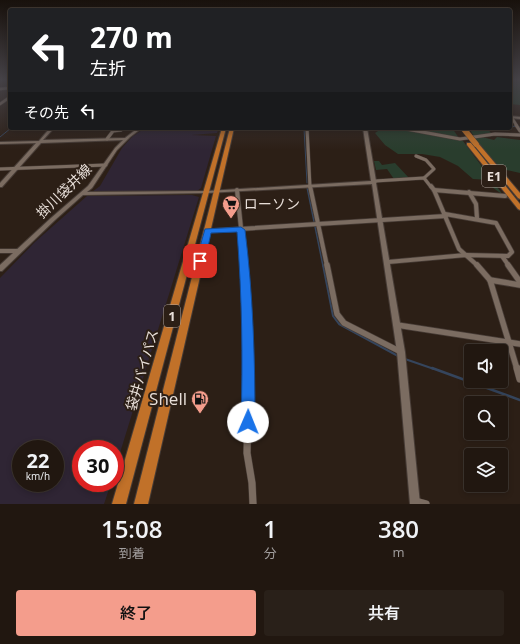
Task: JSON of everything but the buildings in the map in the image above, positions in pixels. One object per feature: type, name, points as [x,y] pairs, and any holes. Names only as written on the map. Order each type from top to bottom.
[{"type":"highway","name":"袋井バイパス","points":[[141,504],[208,231],[212,192],[224,130]]},
{"type":"highway","name":"袋井バイパス","points":[[119,504],[231,130]]},
{"type":"highway","name":"E1","points":[[458,130],[520,208]]},
{"type":"highway","name":"E1","points":[[465,130],[520,197]]},
{"type":"street","points":[[512,118],[520,131]]},
{"type":"street","points":[[0,186],[50,130]]},
{"type":"street","points":[[107,139],[113,131],[121,130]]},
{"type":"street","name":"掛川袋井線","points":[[0,269],[83,194],[95,181],[116,149],[125,139],[137,130]]},
{"type":"street","points":[[306,130],[310,185],[316,225],[337,314],[339,318],[402,356]]},
{"type":"street","points":[[365,130],[388,262],[402,356],[415,503],[426,504]]},
{"type":"street","points":[[413,130],[460,139],[495,134],[520,135]]},
{"type":"street","points":[[0,143],[125,139]]},
{"type":"street","points":[[83,194],[212,192],[424,178],[434,168],[426,160],[416,156]]},
{"type":"street","points":[[0,169],[106,165]]},
{"type":"street","points":[[424,178],[434,190],[459,249],[490,280],[520,379]]},
{"type":"street","points":[[237,190],[247,287],[249,354],[247,453],[252,483],[253,504]]},
{"type":"street","points":[[434,190],[504,196]]},
{"type":"street","points":[[469,192],[476,204],[477,218]]},
{"type":"street","points":[[208,231],[381,221],[445,215],[492,220],[496,223],[512,252],[508,256],[466,255],[388,262]]},
{"type":"street","points":[[0,251],[19,251]]},
{"type":"street","points":[[502,256],[520,284]]},
{"type":"street","points":[[490,280],[520,284]]},
{"type":"street","points":[[397,325],[520,344]]},
{"type":"shaded area","points":[[142,130],[218,130],[217,133],[192,135],[216,136],[201,188],[197,191],[92,192],[100,186],[122,148],[132,137]]},
{"type":"shaded area","points":[[192,195],[199,197],[124,440],[72,440],[72,492],[108,492],[104,504],[0,504],[0,278],[35,242],[87,196]]},
{"type":"green space","points":[[512,103],[520,103],[520,105],[512,104]]},
{"type":"green space","points":[[380,130],[404,130],[463,141],[503,195],[492,187],[490,180],[473,179],[458,166],[440,157],[422,154],[398,154],[385,145],[375,133]]},
{"type":"green space","points":[[413,130],[453,130],[459,138]]},
{"type":"green space","points":[[470,130],[489,130],[491,133],[482,137],[494,140],[497,137],[520,140],[520,173],[502,169],[481,148]]},
{"type":"green space","points":[[374,161],[379,161],[382,165],[395,163],[409,178],[394,179],[387,169],[376,170]]},
{"type":"waterway","points":[[512,126],[520,127]]},
{"type":"waterway","points":[[0,137],[9,130]]},
{"type":"waterway","points":[[304,130],[307,183]]},
{"type":"waterway","points":[[307,187],[323,266]]},
{"type":"waterway","points":[[323,265],[333,316],[339,324],[398,356]]},
{"type":"waterway","points":[[405,359],[434,369]]},
{"type":"waterway","points":[[432,368],[520,400]]},
{"type":"tunnel","points":[[505,196],[520,198]]},
{"type":"place","name":"ローソン","points":[[231,219]]},
{"type":"place","name":"Shell","points":[[200,414]]},
{"type":"route","points":[[200,261],[208,231],[241,230],[247,287],[249,361],[248,422]]}]
